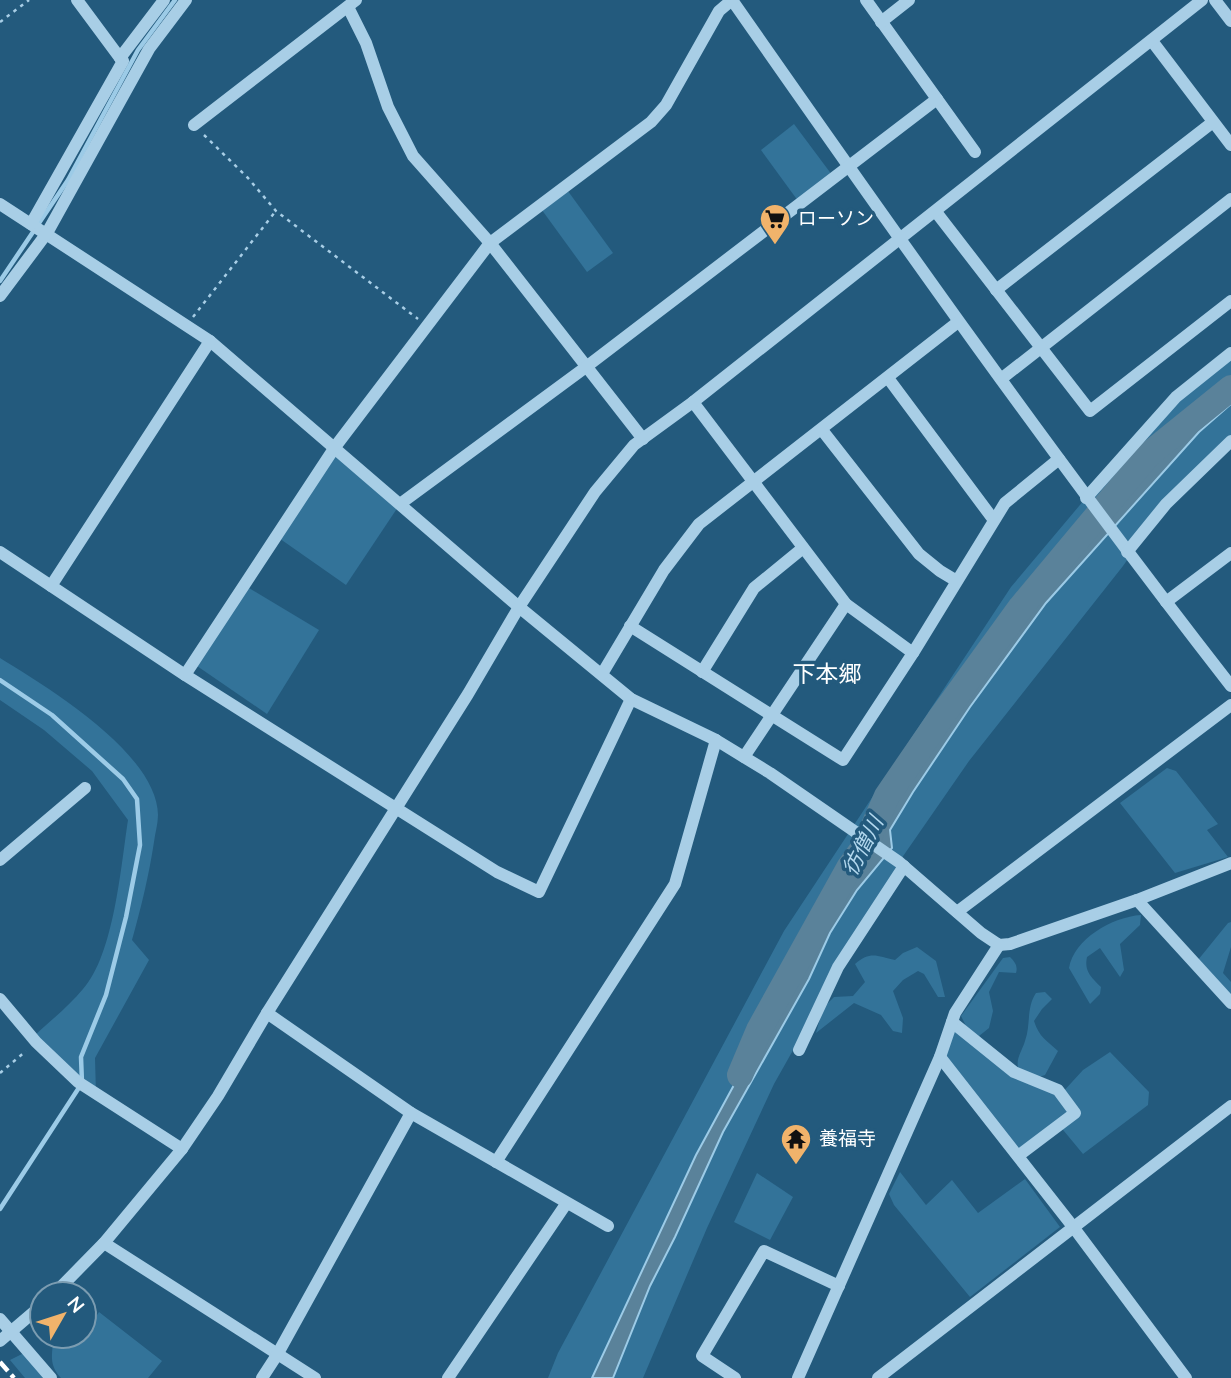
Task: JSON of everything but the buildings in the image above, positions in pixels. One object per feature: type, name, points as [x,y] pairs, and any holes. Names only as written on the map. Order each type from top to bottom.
[{"type":"street","points":[[31,224],[123,61],[76,0]]},
{"type":"street","points":[[120,58],[164,0]]},
{"type":"street","points":[[0,296],[47,233],[149,49],[186,0]]},
{"type":"street","points":[[185,675],[335,447],[490,243],[651,122],[666,105],[719,11],[732,0],[958,323],[1087,500],[1231,686]]},
{"type":"street","points":[[866,0],[975,152]]},
{"type":"street","points":[[881,22],[909,0]]},
{"type":"street","points":[[68,1280],[104,1243],[182,1149],[218,1096],[267,1013],[468,694],[519,607],[595,492],[635,445],[936,212],[1202,0]]},
{"type":"street","points":[[1215,0],[1231,21]]},
{"type":"street","points":[[194,125],[352,4],[388,107],[413,156],[490,243],[643,439]]},
{"type":"street","points":[[1152,41],[1231,145]]},
{"type":"street","points":[[400,504],[586,367],[937,99]]},
{"type":"street","points":[[996,289],[1213,122]]},
{"type":"street","points":[[1001,379],[1231,199]]},
{"type":"street","points":[[0,205],[210,341],[519,607],[631,699],[716,740],[744,757],[902,864],[999,945],[1010,944],[1137,900],[1231,863]]},
{"type":"street","points":[[936,212],[1090,411],[1231,301]]},
{"type":"street","points":[[602,674],[664,570],[699,524],[958,323]]},
{"type":"street","points":[[51,586],[210,341]]},
{"type":"street","points":[[1087,500],[1176,397],[1231,353]]},
{"type":"street","points":[[888,378],[993,519]]},
{"type":"street","points":[[693,402],[845,604],[913,653]]},
{"type":"street","points":[[822,430],[919,554],[956,580]]},
{"type":"street","points":[[1126,551],[1166,504],[1231,441]]},
{"type":"street","points":[[631,626],[843,760],[913,653],[993,519],[1005,503],[1059,459]]},
{"type":"street","points":[[702,671],[754,588],[803,548]]},
{"type":"street","points":[[0,552],[185,675],[395,808],[497,872],[540,892],[631,699]]},
{"type":"street","points":[[1166,602],[1231,553]]},
{"type":"street","points":[[744,757],[845,604]]},
{"type":"street","points":[[957,912],[1231,705]]},
{"type":"street","points":[[496,1162],[675,884],[716,740]]},
{"type":"street","points":[[0,860],[86,788]]},
{"type":"street","points":[[799,1050],[838,967],[902,864]]},
{"type":"street","points":[[1137,900],[1231,1003]]},
{"type":"street","points":[[798,1378],[940,1057],[955,1013],[999,945]]},
{"type":"street","points":[[0,999],[36,1042],[78,1082],[182,1149]]},
{"type":"street","points":[[267,1013],[411,1113],[608,1226]]},
{"type":"street","points":[[952,1022],[1014,1072],[1058,1090],[1075,1113],[1018,1156]]},
{"type":"street","points":[[940,1057],[1074,1228],[1186,1378]]},
{"type":"street","points":[[878,1378],[1231,1106]]},
{"type":"street","points":[[262,1378],[411,1113]]},
{"type":"street","points":[[448,1378],[566,1204]]},
{"type":"street","points":[[104,1243],[315,1378]]},
{"type":"street","points":[[735,1378],[702,1356],[764,1251],[839,1286]]},
{"type":"street","points":[[0,1341],[28,1316]]},
{"type":"street","points":[[0,1319],[51,1378]]},
{"type":"path","points":[[0,22],[29,0]]},
{"type":"path","points":[[194,125],[248,178],[276,211],[427,326]]},
{"type":"path","points":[[187,325],[276,211]]},
{"type":"path","points":[[0,1073],[36,1042]]},
{"type":"shaded area","points":[[794,124],[835,179],[801,205],[761,150]]},
{"type":"shaded area","points":[[565,187],[613,253],[587,272],[539,206]]},
{"type":"shaded area","points":[[1231,353],[1231,443],[1166,504],[1123,566],[969,761],[899,862],[774,1084],[707,1228],[643,1378],[548,1378],[558,1353],[784,931],[1011,587],[1176,397]]},
{"type":"shaded area","points":[[1231,380],[1231,404],[1199,432],[1046,603],[970,707],[913,792],[890,830],[892,848],[857,890],[830,933],[809,979],[723,1132],[650,1286],[613,1378],[592,1378],[696,1155],[741,1072],[764,1021],[868,840],[883,805],[948,707],[1045,577],[1112,496]]},
{"type":"shaded area","points":[[335,447],[400,504],[346,585],[276,536]]},
{"type":"shaded area","points":[[244,585],[319,630],[267,714],[197,666]]},
{"type":"shaded area","points":[[0,658],[96,724],[140,768],[153,792],[158,815],[157,825],[132,940],[149,960],[95,1058],[96,1094],[33,1037],[65,1008],[94,974],[109,932],[128,820],[92,771],[44,730],[0,700]]},
{"type":"shaded area","points":[[1167,768],[1176,771],[1218,824],[1207,830],[1228,857],[1175,873],[1120,803]]},
{"type":"shaded area","points":[[1141,915],[1140,925],[1120,944],[1124,970],[1120,977],[1100,948],[1087,957],[1087,970],[1101,987],[1100,994],[1090,1004],[1069,968],[1072,957],[1096,931],[1118,920]]},
{"type":"shaded area","points":[[1231,922],[1231,947],[1223,973],[1231,982],[1231,995],[1198,960]]},
{"type":"shaded area","points":[[917,947],[936,961],[945,997],[938,997],[924,974],[918,971],[903,980],[893,991],[903,1018],[902,1033],[893,1031],[881,1015],[854,1003],[816,1033],[823,1008],[834,997],[853,996],[865,982],[855,964],[870,956],[895,960]]},
{"type":"shaded area","points":[[1010,957],[1016,964],[1016,973],[999,972],[989,992],[993,1011],[989,1028],[974,1040],[1061,1094],[1083,1070],[1110,1052],[1149,1092],[1148,1105],[1083,1154],[1059,1125],[1018,1156],[940,1057],[955,1025],[972,1038],[961,1016],[1003,958]]},
{"type":"shaded area","points":[[1045,992],[1052,999],[1034,1021],[1041,1035],[1058,1051],[1045,1075],[1039,1077],[1018,1068],[1018,1061],[1027,1035],[1033,999],[1036,993]]},
{"type":"shaded area","points":[[900,1172],[926,1205],[952,1180],[978,1213],[1025,1179],[1060,1227],[970,1297],[894,1205],[889,1194]]},
{"type":"shaded area","points":[[757,1173],[793,1197],[770,1240],[734,1222]]},
{"type":"shaded area","points":[[98,1314],[162,1361],[148,1378],[61,1378],[52,1363],[52,1350],[98,1350]]},
{"type":"shaded area","points":[[24,1353],[46,1378],[25,1378],[10,1360]]},
{"type":"waterway","points":[[0,281],[68,180],[138,50],[175,0]]},
{"type":"waterway","name":"彷僧川","points":[[740,1075],[759,1030],[849,868],[865,846],[887,796],[939,720],[1021,607],[1148,455],[1231,388]]},
{"type":"waterway","points":[[0,680],[52,715],[123,779],[137,799],[140,845],[126,917],[106,995],[81,1057],[82,1083],[0,1209]]},
{"type":"railway","points":[[0,1362],[14,1378]]},
{"type":"place","name":"ローソン","points":[[775,246]]},
{"type":"place","name":"養福寺","points":[[796,1166]]},
{"type":"district","name":"下本郷","points":[[827,674]]}]
